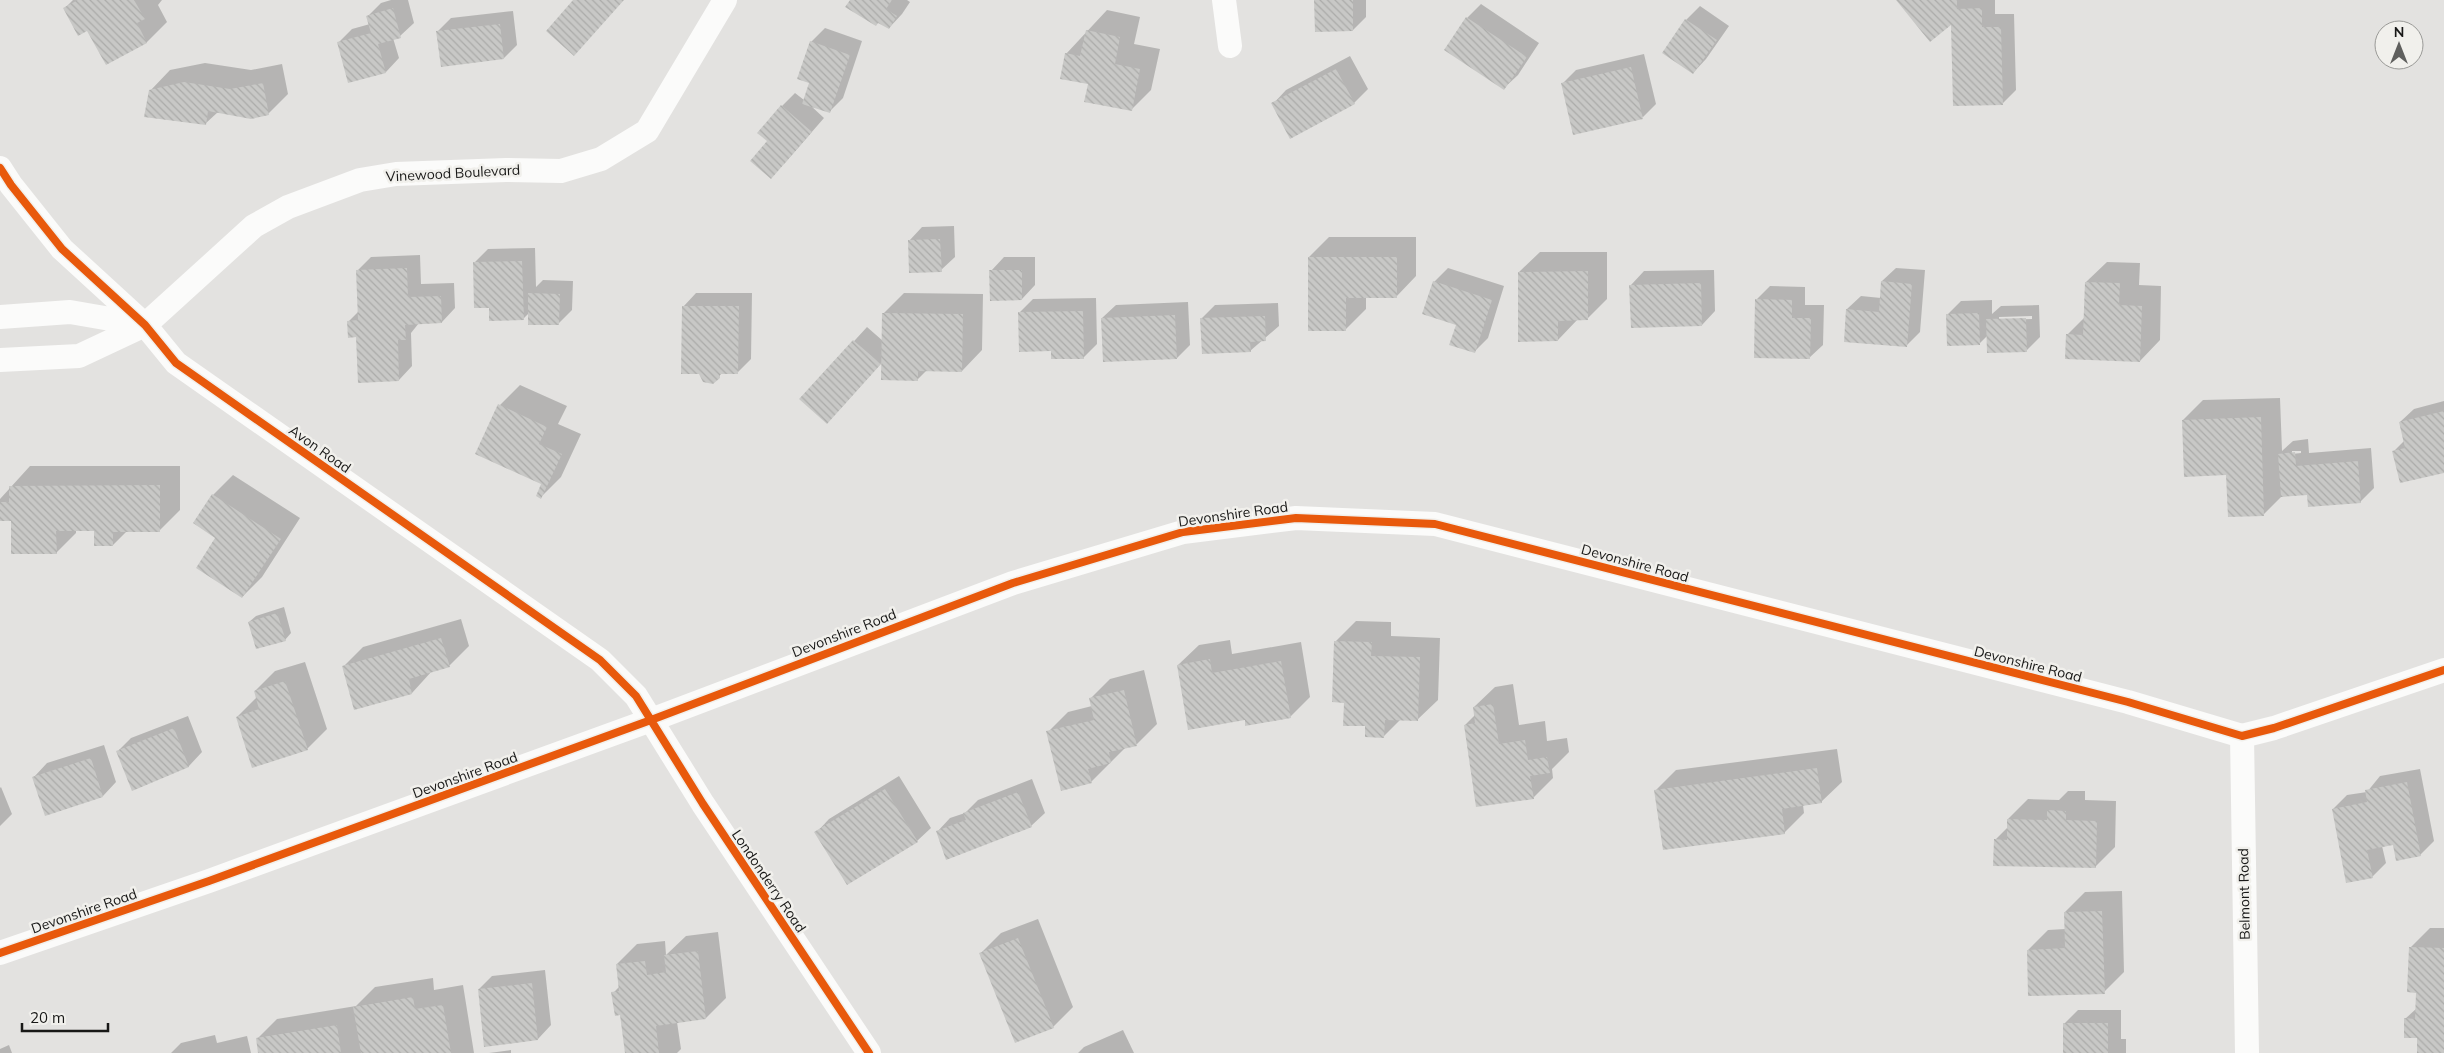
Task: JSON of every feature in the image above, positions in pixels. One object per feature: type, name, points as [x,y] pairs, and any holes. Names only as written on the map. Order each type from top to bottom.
[{"type":"street","name":"Vinewood Boulevard","points":[[0,360],[80,356],[145,325],[254,226],[288,207],[360,180],[424,173],[561,170],[601,159],[647,130],[726,0]]},
{"type":"street","points":[[1224,0],[1230,46]]},
{"type":"street","name":"Avon Road","points":[[0,168],[11,185],[62,249],[145,325],[176,363],[600,660],[636,696],[651,720]]},
{"type":"street","points":[[0,317],[70,312],[145,325]]},
{"type":"street","name":"Devonshire Road","points":[[0,953],[209,881],[651,720],[1013,582],[1183,532],[1296,518],[1435,524],[2128,702],[2242,736]]},
{"type":"street","points":[[2242,736],[2274,728],[2444,670]]},
{"type":"street","name":"Londonderry Road","points":[[651,720],[708,813],[869,1053]]},
{"type":"street","name":"Belmont Road","points":[[2242,736],[2247,1053]]},
{"type":"building","points":[[78,0],[134,0],[145,19],[137,23],[147,43],[106,65],[87,31],[78,36],[63,8]]},
{"type":"building","points":[[573,0],[624,0],[574,56],[546,31]]},
{"type":"building","points":[[850,0],[892,0],[886,9],[897,16],[889,29],[878,23],[876,26],[845,7]]},
{"type":"building","points":[[1314,0],[1353,0],[1353,31],[1315,32]]},
{"type":"building","points":[[1896,0],[1957,0],[1957,9],[1982,8],[1982,27],[2001,27],[2003,105],[1953,106],[1951,25],[1930,42]]},
{"type":"building","points":[[393,8],[401,38],[378,44],[386,73],[348,83],[337,42],[371,33],[366,16]]},
{"type":"building","points":[[1466,17],[1527,57],[1504,90],[1444,50]]},
{"type":"building","points":[[1685,19],[1717,40],[1693,74],[1662,53]]},
{"type":"building","points":[[500,24],[504,59],[441,67],[436,31]]},
{"type":"building","points":[[1086,30],[1120,37],[1115,64],[1140,69],[1132,111],[1084,102],[1088,84],[1060,79],[1065,53],[1080,56]]},
{"type":"building","points":[[810,41],[850,55],[830,113],[802,104],[809,83],[797,79]]},
{"type":"building","points":[[1631,67],[1643,119],[1573,135],[1561,83]]},
{"type":"building","points":[[1336,69],[1355,104],[1290,139],[1271,103]]},
{"type":"building","points":[[184,82],[230,89],[263,83],[269,115],[251,119],[208,111],[206,125],[144,117],[149,90]]},
{"type":"building","points":[[781,105],[812,132],[771,179],[750,161],[767,141],[757,133]]},
{"type":"building","points":[[940,239],[942,272],[909,273],[908,240]]},
{"type":"building","points":[[1308,257],[1397,257],[1397,298],[1346,298],[1346,331],[1308,331]]},
{"type":"building","points":[[522,261],[524,320],[489,321],[489,308],[474,308],[473,262]]},
{"type":"building","points":[[407,268],[408,297],[441,296],[442,323],[405,325],[406,340],[398,340],[399,381],[358,383],[356,337],[348,338],[347,321],[358,320],[356,270]]},
{"type":"building","points":[[989,270],[1022,270],[1022,300],[990,301]]},
{"type":"building","points":[[1588,271],[1588,320],[1558,321],[1558,341],[1518,342],[1518,272]]},
{"type":"building","points":[[1433,281],[1492,300],[1475,353],[1449,345],[1456,325],[1422,314]]},
{"type":"building","points":[[1881,281],[1912,284],[1907,347],[1844,342],[1846,309],[1879,312]]},
{"type":"building","points":[[2085,282],[2120,283],[2119,305],[2142,306],[2140,362],[2065,359],[2066,334],[2083,335]]},
{"type":"building","points":[[1701,283],[1702,326],[1631,328],[1629,285]]},
{"type":"building","points":[[528,293],[560,294],[559,325],[528,325]]},
{"type":"building","points":[[1755,299],[1792,300],[1792,318],[1811,318],[1810,359],[1754,358]]},
{"type":"building","points":[[682,306],[739,306],[738,374],[720,374],[720,378],[713,384],[703,382],[699,374],[681,374]]},
{"type":"building","points":[[1083,311],[1084,359],[1051,359],[1051,351],[1019,352],[1018,312]]},
{"type":"building","points":[[882,313],[963,314],[962,372],[918,371],[918,381],[881,380]]},
{"type":"building","points":[[1979,313],[1980,345],[1947,346],[1946,314]]},
{"type":"building","points":[[1175,315],[1177,359],[1103,362],[1101,318]]},
{"type":"building","points":[[1265,316],[1266,341],[1250,342],[1251,352],[1202,354],[1200,318]]},
{"type":"building","points":[[2026,318],[2027,352],[1987,353],[1986,319]]},
{"type":"building","points":[[853,340],[881,364],[827,424],[799,399]]},
{"type":"building","points":[[498,404],[547,427],[539,444],[562,454],[541,499],[536,496],[541,484],[475,454]]},
{"type":"building","points":[[2444,411],[2444,473],[2400,483],[2392,451],[2405,448],[2399,422]]},
{"type":"building","points":[[2261,417],[2264,516],[2228,517],[2226,475],[2184,477],[2182,420]]},
{"type":"building","points":[[2295,452],[2296,466],[2358,461],[2361,503],[2308,507],[2307,495],[2281,497],[2278,454]]},
{"type":"building","points":[[160,485],[160,532],[113,532],[113,546],[94,546],[94,531],[56,531],[57,554],[11,554],[11,521],[0,521],[0,502],[9,502],[9,486]]},
{"type":"building","points":[[212,494],[281,539],[242,598],[196,568],[215,538],[193,523]]},
{"type":"building","points":[[277,613],[286,641],[256,649],[248,622]]},
{"type":"building","points":[[441,638],[450,667],[409,679],[412,694],[354,710],[342,666]]},
{"type":"building","points":[[1334,641],[1372,642],[1371,656],[1420,657],[1418,721],[1385,720],[1384,738],[1365,737],[1365,726],[1343,726],[1344,703],[1332,702]]},
{"type":"building","points":[[1210,659],[1212,673],[1281,661],[1291,718],[1245,726],[1245,720],[1188,730],[1177,665]]},
{"type":"building","points":[[285,681],[308,750],[252,768],[236,717],[259,709],[254,691]]},
{"type":"building","points":[[1124,690],[1137,746],[1109,752],[1111,763],[1088,769],[1092,783],[1061,791],[1046,731],[1094,720],[1089,698]]},
{"type":"building","points":[[1493,704],[1499,744],[1525,740],[1528,760],[1547,757],[1550,773],[1530,776],[1534,799],[1476,807],[1464,725],[1475,723],[1473,707]]},
{"type":"building","points":[[174,728],[189,767],[132,791],[116,751]]},
{"type":"building","points":[[91,758],[103,797],[45,816],[32,777]]},
{"type":"building","points":[[1817,768],[1822,803],[1782,809],[1785,834],[1663,850],[1654,790]]},
{"type":"building","points":[[2407,782],[2421,856],[2396,861],[2393,845],[2367,850],[2373,878],[2346,883],[2332,809],[2367,802],[2365,790]]},
{"type":"building","points":[[885,789],[918,842],[847,885],[814,832]]},
{"type":"building","points":[[1018,792],[1032,827],[946,860],[936,831],[966,820],[963,813]]},
{"type":"building","points":[[2047,810],[2066,811],[2066,820],[2097,821],[2096,868],[1993,866],[1994,839],[2007,840],[2007,819],[2047,820]]},
{"type":"building","points":[[2102,911],[2105,994],[2028,996],[2027,950],[2065,948],[2064,912]]},
{"type":"building","points":[[1018,938],[1054,1028],[1015,1043],[979,953]]},
{"type":"building","points":[[2409,947],[2444,948],[2444,1053],[2417,1053],[2417,1038],[2404,1038],[2404,1018],[2415,1019],[2416,993],[2407,992]]},
{"type":"building","points":[[698,951],[706,1019],[656,1026],[659,1053],[625,1053],[620,1015],[615,1016],[611,992],[619,991],[616,964],[645,961],[647,975],[666,972],[664,955]]},
{"type":"building","points":[[532,983],[538,1040],[484,1047],[478,989]]},
{"type":"building","points":[[413,997],[415,1009],[443,1005],[451,1053],[361,1053],[353,1007]]},
{"type":"building","points":[[2063,1023],[2108,1023],[2108,1053],[2063,1053]]},
{"type":"building","points":[[337,1025],[341,1053],[258,1053],[256,1038]]},
{"type":"cycle path","points":[[0,168],[11,185],[62,249],[145,325],[176,363],[600,660],[636,696],[703,804],[869,1053]]},
{"type":"cycle path","points":[[0,953],[209,881],[651,720],[1013,583],[1183,532],[1296,518],[1435,524],[2128,702],[2242,736],[2274,728],[2444,670]]}]
